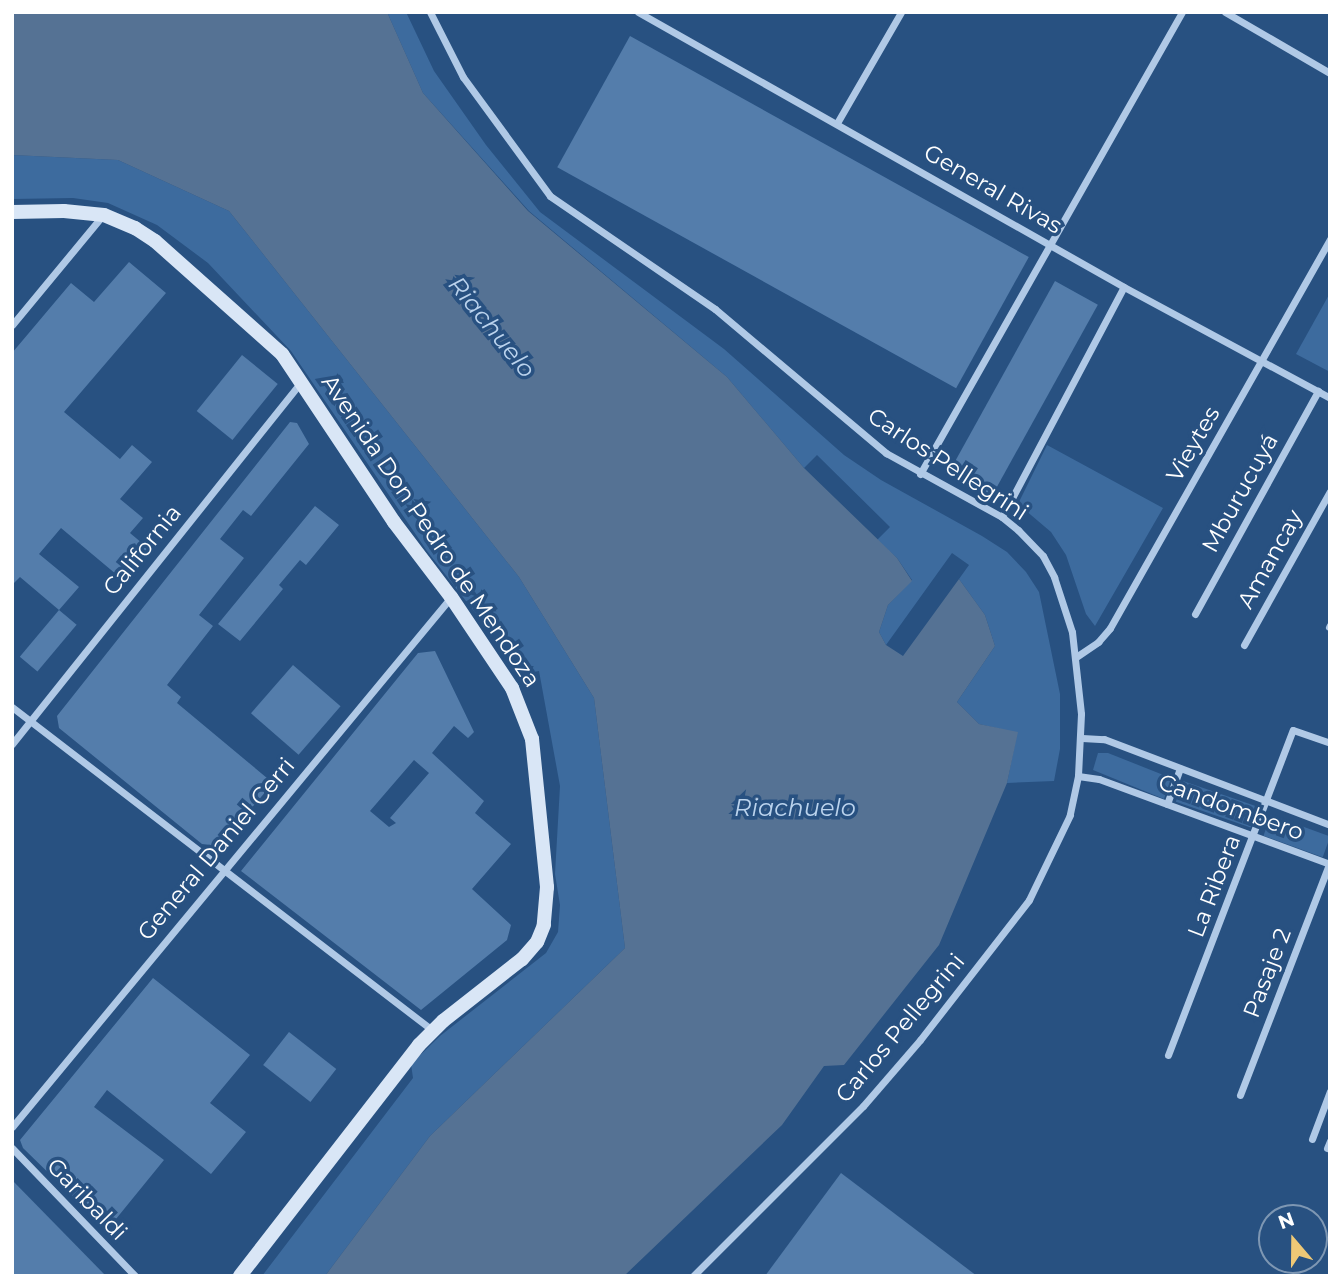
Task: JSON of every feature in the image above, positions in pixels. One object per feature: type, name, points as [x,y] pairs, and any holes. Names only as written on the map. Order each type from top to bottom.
[{"type":"main road","name":"Avenida Don Pedro de Mendoza","points":[[12,212],[64,211],[104,215],[135,228],[155,241],[269,342],[302,381],[394,522],[451,597],[512,688],[531,739],[547,887],[544,925],[530,951],[432,1030],[240,1276]]},
{"type":"street","name":"Carlos Pellegrini","points":[[430,12],[463,77],[550,196],[715,309],[848,423],[920,474],[1002,517],[1028,540],[1054,577],[1065,608],[1076,657],[1082,738],[1078,776],[1070,815],[1028,900],[863,1106],[693,1276]]},
{"type":"street","name":"General Rivas","points":[[638,12],[1124,287],[1330,398]]},
{"type":"street","points":[[837,123],[901,12]]},
{"type":"street","points":[[920,474],[1182,12]]},
{"type":"street","points":[[1225,12],[1330,73]]},
{"type":"street","points":[[12,325],[104,215]]},
{"type":"street","name":"Vieytes","points":[[1076,657],[1098,642],[1110,628],[1330,239]]},
{"type":"street","points":[[1002,517],[1124,287]]},
{"type":"street","name":"California","points":[[12,744],[302,381]]},
{"type":"street","name":"Mburucuyá","points":[[1195,614],[1318,391]]},
{"type":"street","name":"Amancay","points":[[1244,645],[1330,491]]},
{"type":"street","name":"General Daniel Cerri","points":[[12,1127],[451,597]]},
{"type":"street","points":[[12,707],[432,1030]]},
{"type":"street","name":"La Ribera","points":[[1168,1055],[1293,730],[1330,743]]},
{"type":"street","name":"Candombero","points":[[1082,738],[1104,740],[1330,825]]},
{"type":"street","points":[[1167,804],[1180,768]]},
{"type":"street","name":"Candombero","points":[[1078,776],[1099,779],[1329,864]]},
{"type":"street","name":"Pasaje 2","points":[[1240,1096],[1329,864]]},
{"type":"street","points":[[1312,1139],[1330,1091]]},
{"type":"street","name":"Garibaldi","points":[[12,1148],[135,1276]]},
{"type":"shaded area","points":[[387,12],[406,12],[434,71],[486,145],[540,212],[724,349],[844,455],[881,480],[1007,552],[1026,572],[1039,592],[1060,694],[1060,749],[1054,781],[1007,783],[1017,733],[979,724],[957,702],[995,646],[985,615],[959,579],[969,565],[952,553],[886,645],[879,632],[888,605],[912,580],[897,558],[877,540],[890,527],[817,455],[804,468],[727,377],[529,211],[423,93]]},
{"type":"shaded area","points":[[12,155],[118,160],[229,211],[519,577],[594,698],[625,948],[430,1136],[325,1276],[262,1276],[413,1078],[411,1064],[440,1036],[546,953],[558,932],[560,905],[555,874],[560,786],[539,671],[528,673],[500,627],[480,619],[427,551],[291,351],[208,263],[157,225],[108,203],[73,198],[12,199]]},
{"type":"shaded area","points":[[1330,293],[1330,372],[1296,354]]},
{"type":"shaded area","points":[[1047,445],[1163,508],[1095,626],[1086,614],[1066,555],[1051,532],[1018,504]]},
{"type":"shaded area","points":[[1098,753],[1108,753],[1171,778],[1164,799],[1093,770]]},
{"type":"shaded area","points":[[1183,781],[1258,807],[1251,828],[1176,802]]},
{"type":"shaded area","points":[[1271,815],[1330,836],[1323,857],[1263,836]]},
{"type":"water","name":"Riachuelo","points":[[12,12],[387,12],[423,93],[528,211],[727,377],[804,468],[897,558],[912,581],[888,605],[879,632],[886,645],[903,656],[959,579],[985,615],[995,646],[957,702],[979,724],[1018,732],[1007,783],[939,945],[844,1065],[824,1066],[782,1125],[624,1276],[325,1276],[430,1136],[625,948],[594,698],[519,577],[229,211],[118,160],[12,155]]},
{"type":"building","points":[[630,36],[1029,257],[956,388],[557,167]]},
{"type":"building","points":[[129,262],[166,293],[64,412],[120,459],[132,445],[152,462],[120,499],[143,518],[130,533],[149,549],[123,580],[61,528],[39,554],[79,587],[59,610],[20,577],[12,585],[12,353],[71,283],[94,302]]},
{"type":"building","points":[[1055,281],[1098,305],[992,495],[949,472]]},
{"type":"building","points":[[242,355],[278,384],[232,440],[197,411]]},
{"type":"building","points":[[290,422],[297,423],[309,444],[251,516],[243,510],[220,539],[244,558],[199,615],[213,626],[167,685],[181,697],[177,703],[273,783],[219,846],[202,844],[59,728],[57,716]]},
{"type":"building","points":[[315,506],[339,525],[306,565],[300,560],[279,585],[283,589],[240,641],[218,624]]},
{"type":"building","points":[[59,610],[77,625],[37,672],[20,657]]},
{"type":"building","points":[[435,651],[474,732],[468,738],[454,726],[432,753],[484,801],[475,813],[511,844],[472,889],[511,925],[507,940],[421,1010],[241,871],[418,653]],"holes":[[[414,760],[429,773],[390,818],[396,823],[389,827],[370,811]]]},
{"type":"building","points":[[293,665],[341,706],[299,755],[251,713]]},
{"type":"building","points":[[153,978],[250,1055],[210,1103],[246,1132],[211,1174],[107,1090],[94,1107],[164,1160],[107,1230],[23,1148],[20,1140]]},
{"type":"building","points":[[289,1032],[336,1069],[310,1102],[263,1065]]},
{"type":"building","points":[[841,1173],[977,1276],[765,1276]]},
{"type":"building","points":[[12,1180],[106,1276],[12,1276]]}]
